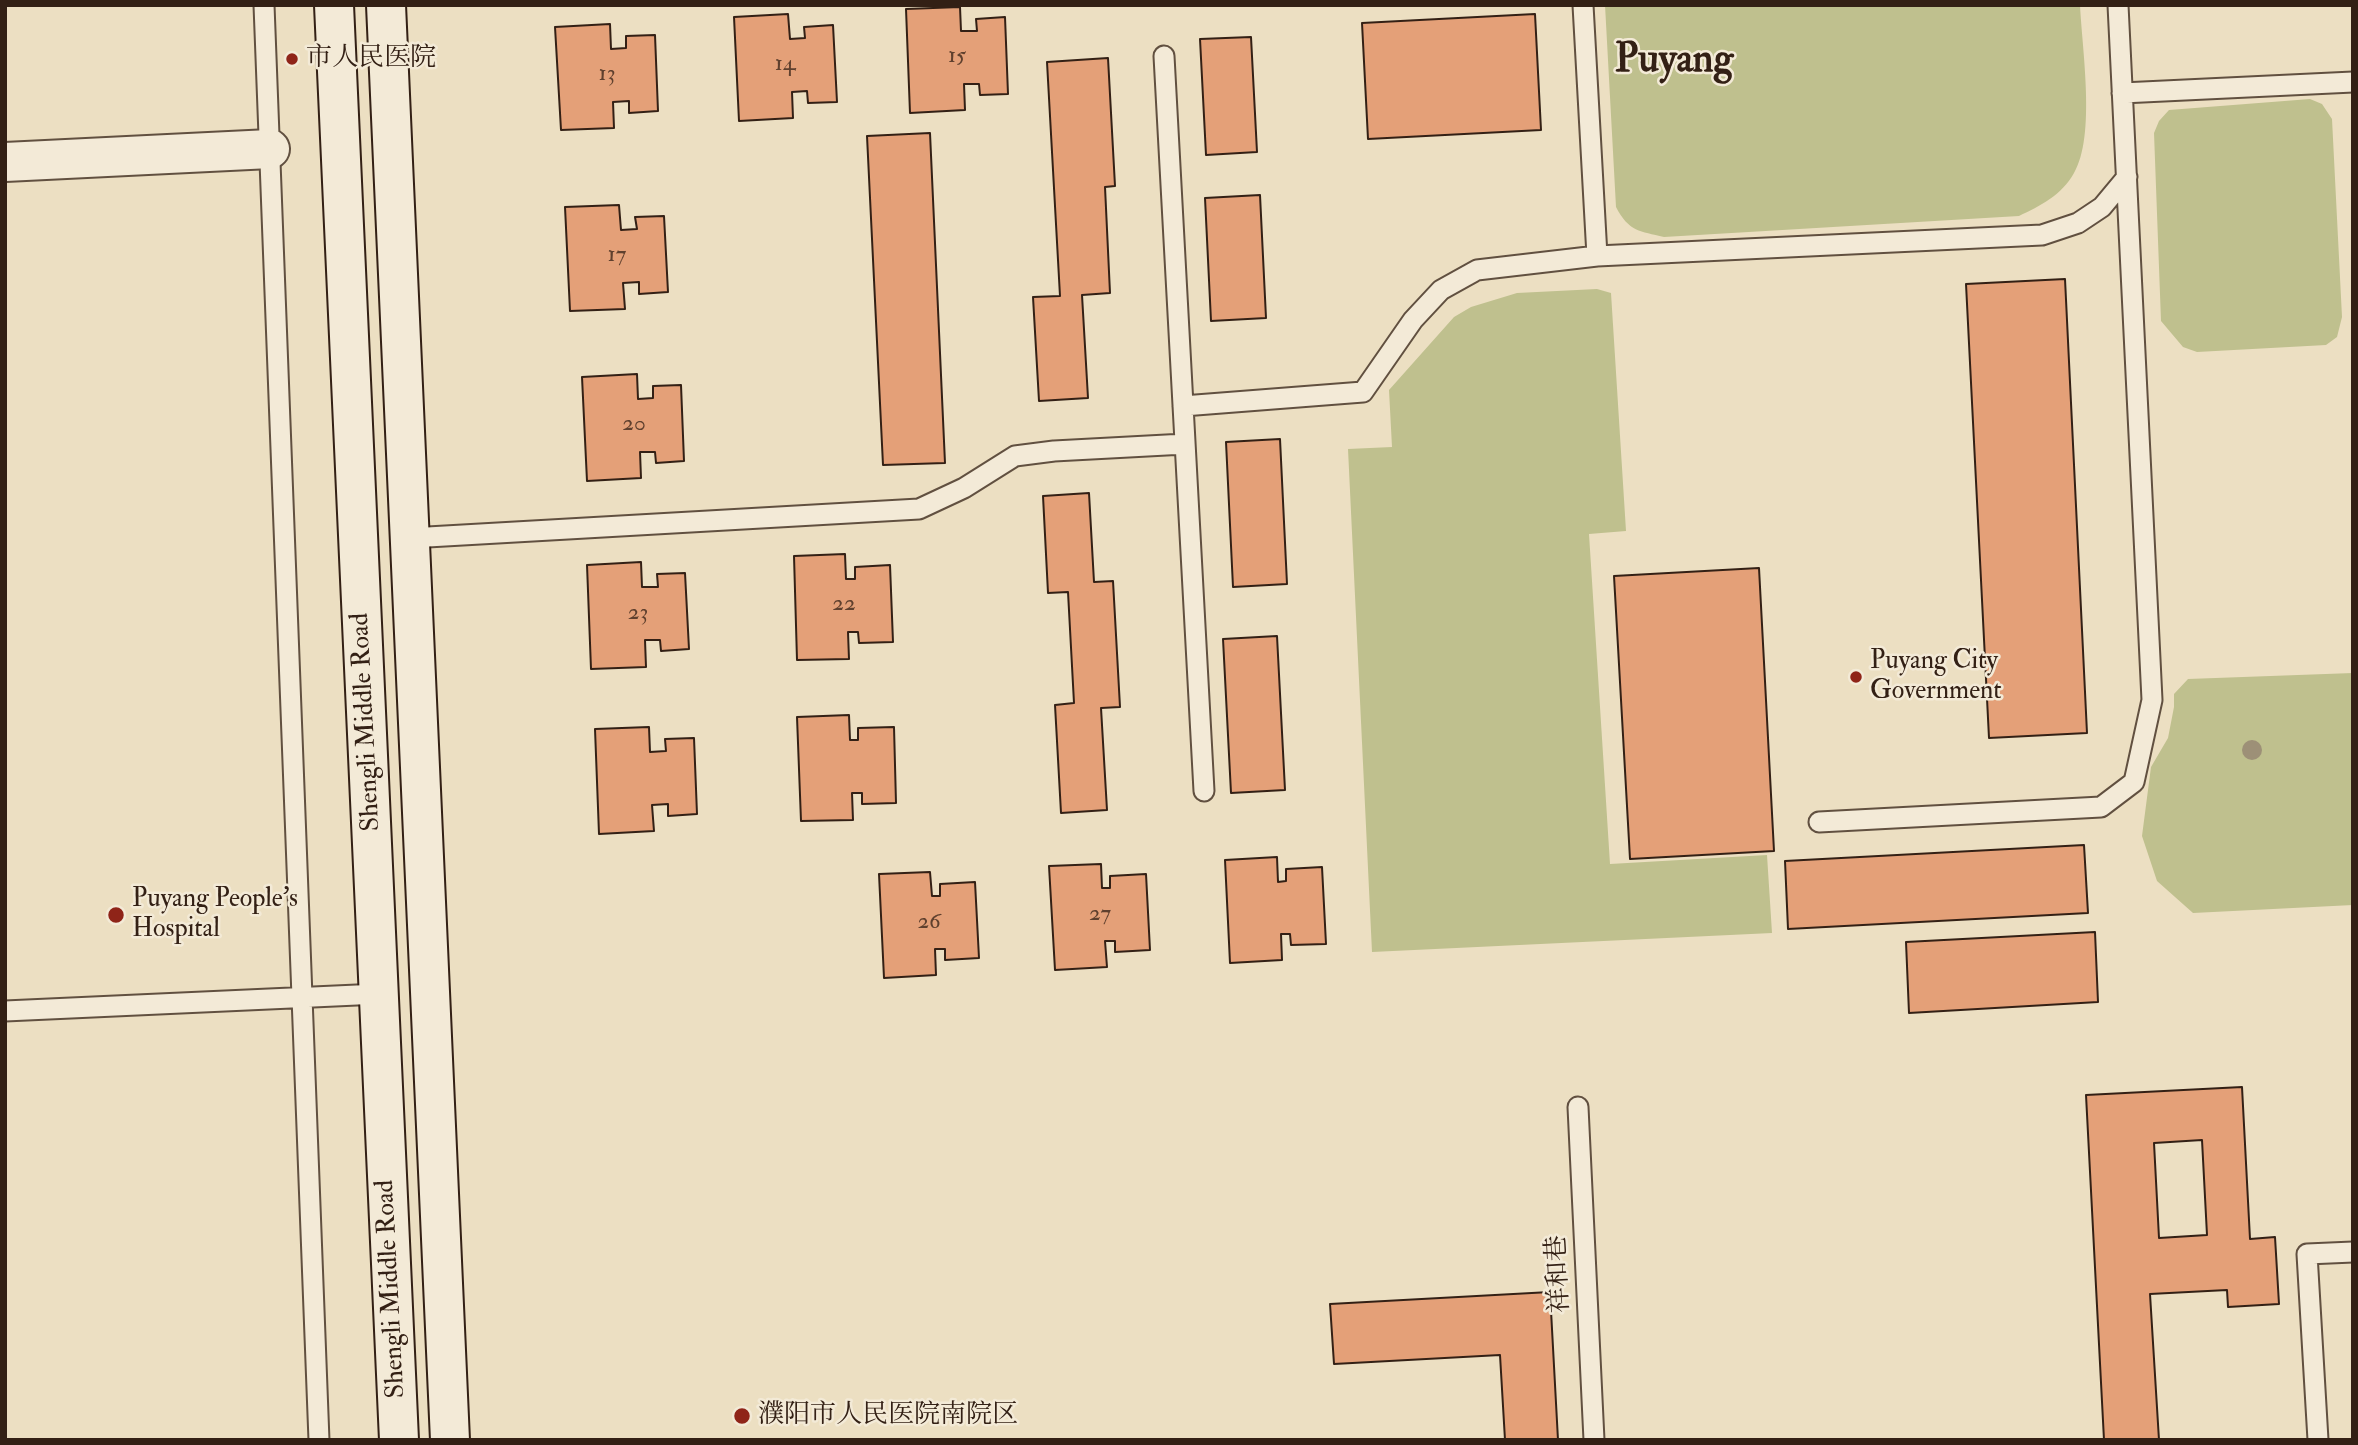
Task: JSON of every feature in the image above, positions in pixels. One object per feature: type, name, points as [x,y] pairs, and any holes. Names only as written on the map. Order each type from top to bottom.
[{"type":"main road","name":"Shengli Middle Road","points":[[334,5],[399,1440]]},
{"type":"main road","name":"Shengli Middle Road","points":[[386,5],[450,1440]]},
{"type":"main road","points":[[5,162],[270,149]]},
{"type":"lane","points":[[264,5],[319,1440]]},
{"type":"lane","points":[[1583,5],[1597,256]]},
{"type":"lane","points":[[1819,822],[2101,807],[2134,782],[2152,700],[2118,5]]},
{"type":"lane","points":[[1164,56],[1204,791]]},
{"type":"lane","points":[[2122,93],[2353,82]]},
{"type":"lane","points":[[1183,406],[1363,392],[1413,320],[1441,290],[1477,270],[1597,256],[2042,236],[2078,223],[2102,207],[2127,177]]},
{"type":"lane","points":[[410,538],[919,509],[964,488],[1015,456],[1054,450],[1185,444]]},
{"type":"lane","points":[[5,1011],[379,994]]},
{"type":"lane","name":"祥和巷","points":[[1578,1107],[1594,1440]]},
{"type":"lane","points":[[2318,1440],[2307,1254],[2353,1252]]},
{"type":"green space","points":[[1605,5],[2080,5],[2086,92],[2081,157],[2069,181],[2057,194],[2019,216],[1664,237],[1642,231],[1631,226],[1616,207]]},
{"type":"green space","points":[[2310,99],[2322,104],[2332,119],[2342,317],[2337,337],[2326,345],[2197,352],[2183,347],[2161,321],[2154,133],[2159,121],[2169,110]]},
{"type":"green space","points":[[1597,289],[1611,293],[1626,531],[1589,534],[1610,864],[1767,855],[1772,933],[1372,952],[1348,449],[1392,447],[1389,390],[1454,317],[1471,307],[1517,293]]},
{"type":"green space","points":[[2353,673],[2353,905],[2193,913],[2157,881],[2142,836],[2151,767],[2168,738],[2174,694],[2188,679]]},
{"type":"building","points":[[960,7],[961,31],[977,31],[976,19],[1005,17],[1008,94],[980,95],[979,84],[964,84],[965,110],[910,113],[906,9]]},
{"type":"building","points":[[788,14],[790,39],[805,38],[804,27],[833,25],[837,102],[808,103],[807,91],[792,92],[793,118],[739,121],[734,17]]},
{"type":"building","points":[[1535,14],[1541,130],[1368,139],[1362,23]]},
{"type":"building","points":[[610,24],[611,49],[626,48],[626,36],[655,35],[658,111],[629,113],[629,101],[613,102],[614,128],[561,130],[555,27]]},
{"type":"building","points":[[1251,37],[1257,152],[1206,155],[1200,39]]},
{"type":"building","points":[[1108,58],[1115,186],[1105,187],[1110,293],[1082,295],[1088,398],[1039,401],[1033,297],[1060,296],[1047,62]]},
{"type":"building","points":[[930,133],[945,463],[883,465],[867,136]]},
{"type":"building","points":[[1260,195],[1266,318],[1211,321],[1205,198]]},
{"type":"building","points":[[619,205],[621,230],[637,229],[635,217],[664,216],[668,292],[639,294],[639,282],[623,283],[625,309],[570,311],[565,207]]},
{"type":"building","points":[[2065,279],[2087,733],[1989,738],[1966,284]]},
{"type":"building","points":[[637,374],[638,399],[653,398],[653,386],[681,385],[684,461],[656,463],[655,452],[640,452],[641,478],[587,481],[582,377]]},
{"type":"building","points":[[1280,439],[1287,584],[1233,587],[1226,442]]},
{"type":"building","points":[[1089,493],[1094,582],[1113,581],[1120,707],[1101,708],[1107,810],[1061,813],[1055,705],[1074,703],[1068,592],[1048,593],[1043,496]]},
{"type":"building","points":[[845,554],[846,579],[855,579],[855,567],[890,565],[893,642],[859,643],[858,632],[848,632],[849,659],[797,660],[794,556]]},
{"type":"building","points":[[641,562],[642,587],[658,587],[657,574],[685,573],[689,649],[661,651],[660,640],[645,640],[646,667],[591,669],[587,565]]},
{"type":"building","points":[[1759,568],[1774,851],[1630,859],[1614,576]]},
{"type":"building","points":[[1277,636],[1285,790],[1231,793],[1223,639]]},
{"type":"building","points":[[849,715],[850,740],[858,740],[858,728],[894,727],[896,803],[862,804],[862,793],[852,793],[853,820],[801,821],[797,717]]},
{"type":"building","points":[[649,727],[650,752],[666,751],[665,739],[694,738],[697,814],[668,816],[668,804],[652,805],[654,831],[599,834],[595,729]]},
{"type":"building","points":[[2084,845],[2088,913],[1788,929],[1785,861]]},
{"type":"building","points":[[1277,857],[1278,882],[1286,881],[1286,869],[1322,867],[1326,944],[1291,945],[1290,934],[1281,934],[1282,960],[1230,963],[1225,860]]},
{"type":"building","points":[[1101,864],[1102,888],[1110,888],[1110,876],[1146,874],[1150,950],[1115,952],[1115,941],[1105,941],[1107,967],[1055,970],[1049,866]]},
{"type":"building","points":[[930,872],[932,896],[940,896],[940,884],[975,882],[979,958],[945,960],[945,949],[935,949],[936,975],[884,978],[879,874]]},
{"type":"building","points":[[2095,932],[2098,1002],[1909,1013],[1906,942]]},
{"type":"building","points":[[2242,1087],[2250,1239],[2275,1237],[2279,1304],[2228,1307],[2227,1290],[2150,1294],[2159,1440],[2104,1440],[2086,1095]],"holes":[[[2202,1140],[2207,1235],[2159,1238],[2154,1143]]]},
{"type":"building","points":[[1550,1292],[1558,1440],[1505,1440],[1500,1355],[1334,1364],[1330,1304]]},
{"type":"place","name":"市人民医院","points":[[292,59]]},
{"type":"place","name":"Puyang City Government","points":[[1856,677]]},
{"type":"place","name":"Puyang People's Hospital","points":[[116,915]]},
{"type":"place","name":"濮阳市人民医院南院区","points":[[742,1416]]},
{"type":"district","name":"Puyang","points":[[1674,62]]}]
